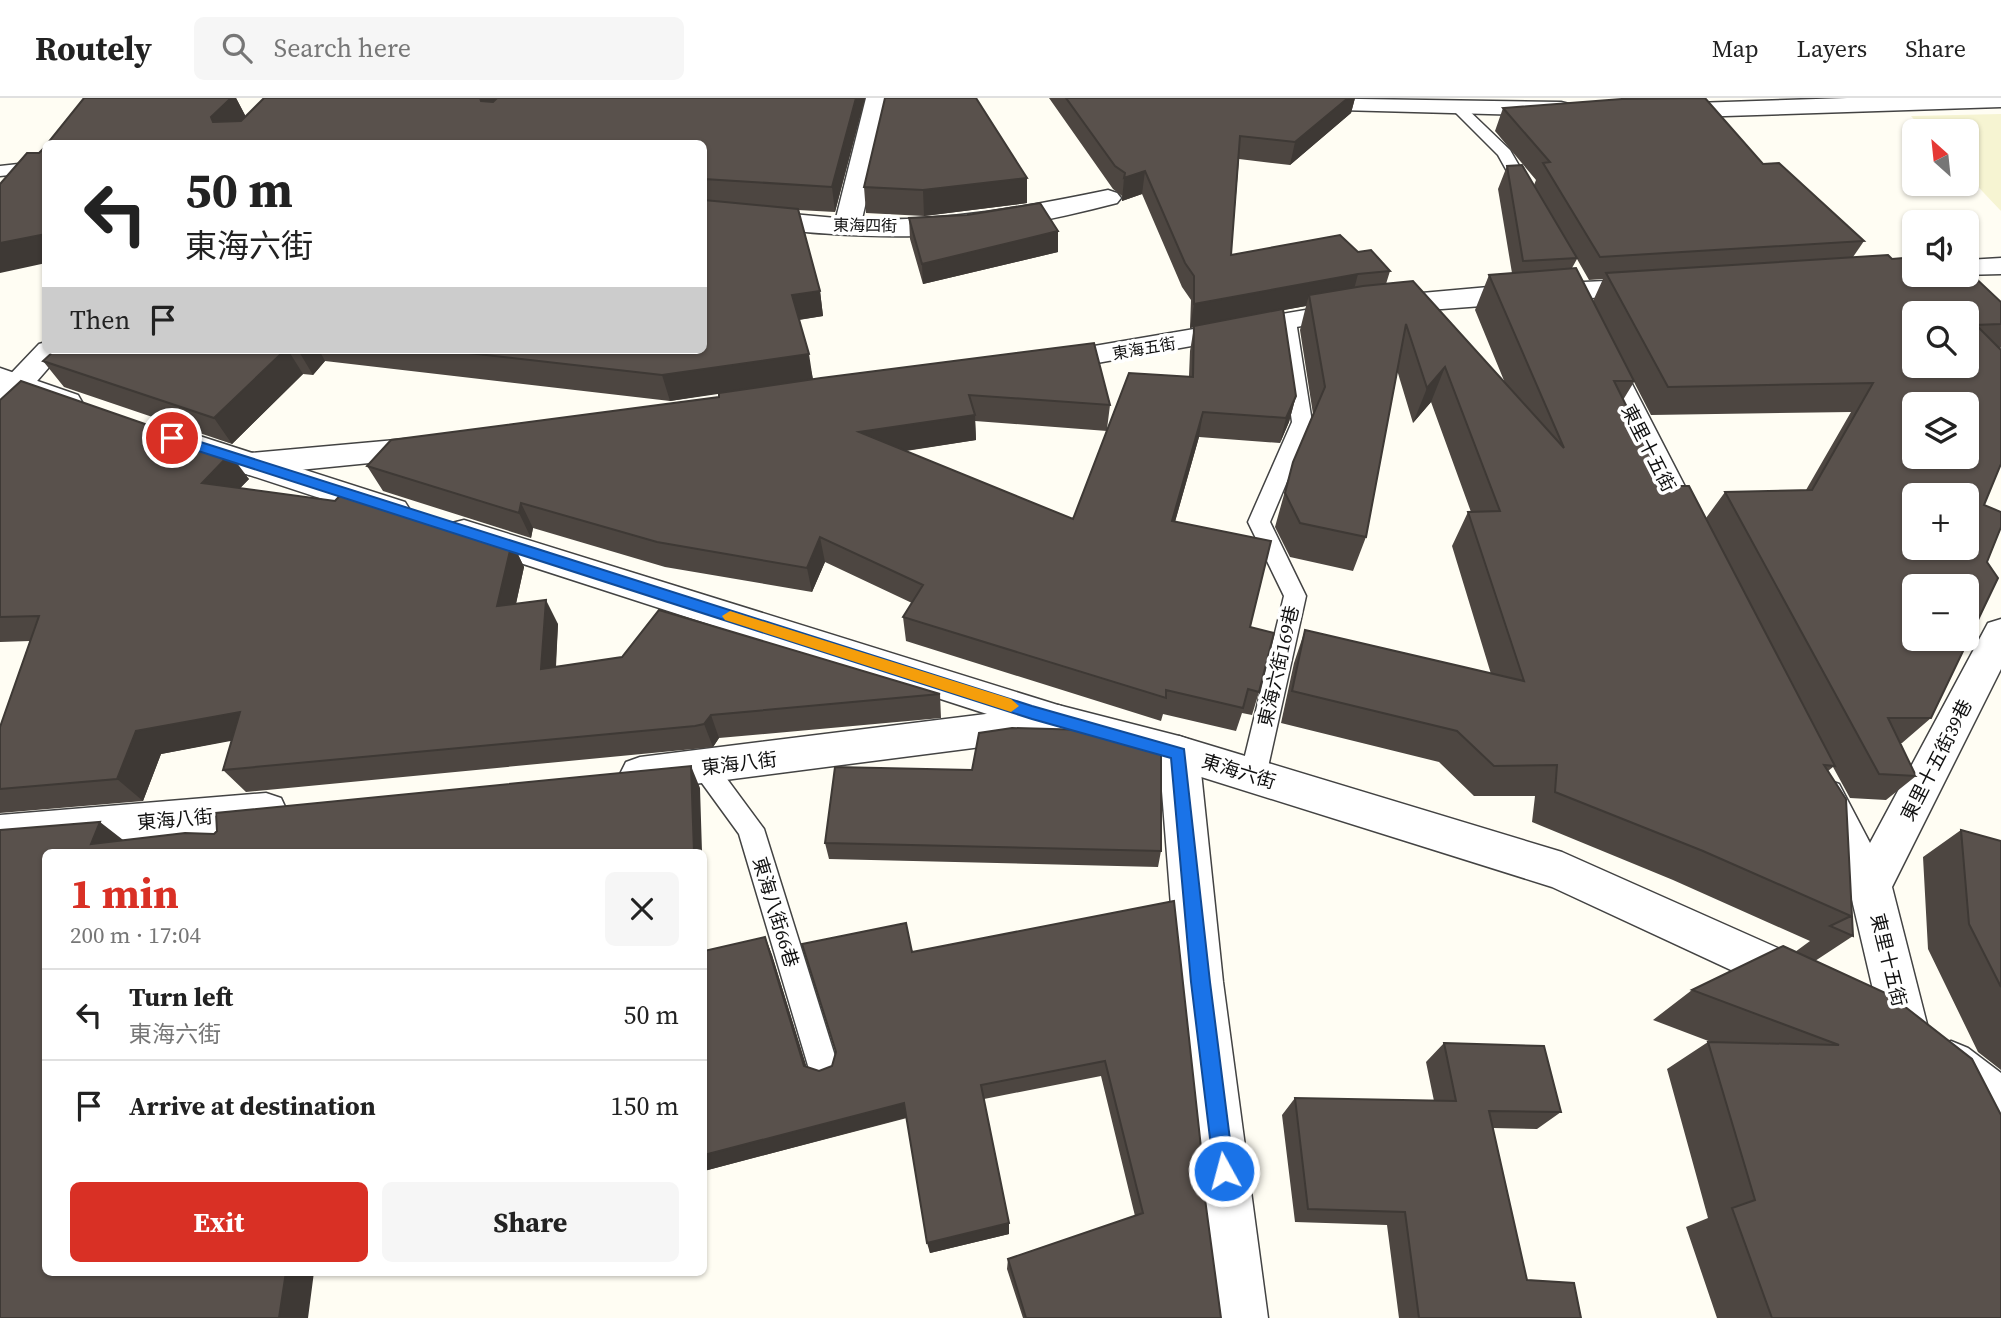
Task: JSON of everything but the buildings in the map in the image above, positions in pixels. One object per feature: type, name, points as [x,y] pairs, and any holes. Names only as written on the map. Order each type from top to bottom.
[{"type":"street","points":[[847,227],[878,98]]},
{"type":"street","points":[[1636,111],[2001,100]]},
{"type":"street","points":[[1280,102],[1581,110]]},
{"type":"street","name":"東海四街","points":[[707,214],[847,227],[948,226],[1024,215],[1108,198]]},
{"type":"street","points":[[1979,267],[2001,266]]},
{"type":"street","name":"東海五街","points":[[1017,366],[1114,354],[1352,309],[1579,299],[1680,285]]},
{"type":"street","name":"東里十五街","points":[[1579,299],[1707,564]]},
{"type":"street","points":[[6,389],[44,354]]},
{"type":"street","points":[[6,389],[94,411]]},
{"type":"street","name":"東海六街","points":[[159,433],[1059,721],[1253,775],[1562,871],[1829,993]]},
{"type":"street","points":[[250,464],[398,453],[453,445]]},
{"type":"street","name":"東里十五街39巷","points":[[1870,886],[2001,633]]},
{"type":"street","name":"東海八街","points":[[608,778],[704,768],[1059,721]]},
{"type":"street","points":[[1179,753],[1200,982],[1241,1318]]},
{"type":"street","name":"東里十五街","points":[[1808,762],[1870,886],[1886,1020],[1996,1107]]},
{"type":"street","name":"東海八街","points":[[0,833],[223,827],[306,807]]},
{"type":"lane","points":[[1456,106],[1504,153],[1534,206]]},
{"type":"lane","points":[[0,171],[42,166]]},
{"type":"lane","name":"東海六街169巷","points":[[1253,775],[1295,596],[1259,522],[1302,422],[1287,321]]},
{"type":"lane","name":"東海八街66巷","points":[[704,768],[751,829],[824,1069]]},
{"type":"shaded area","points":[[2001,114],[2001,211],[1979,188],[1979,119],[1914,119],[1911,116]]},
{"type":"slow traffic","points":[[730,616],[1011,706]]},
{"type":"route","points":[[172,438],[1059,721],[1179,753],[1200,982],[1224,1171]]}]
